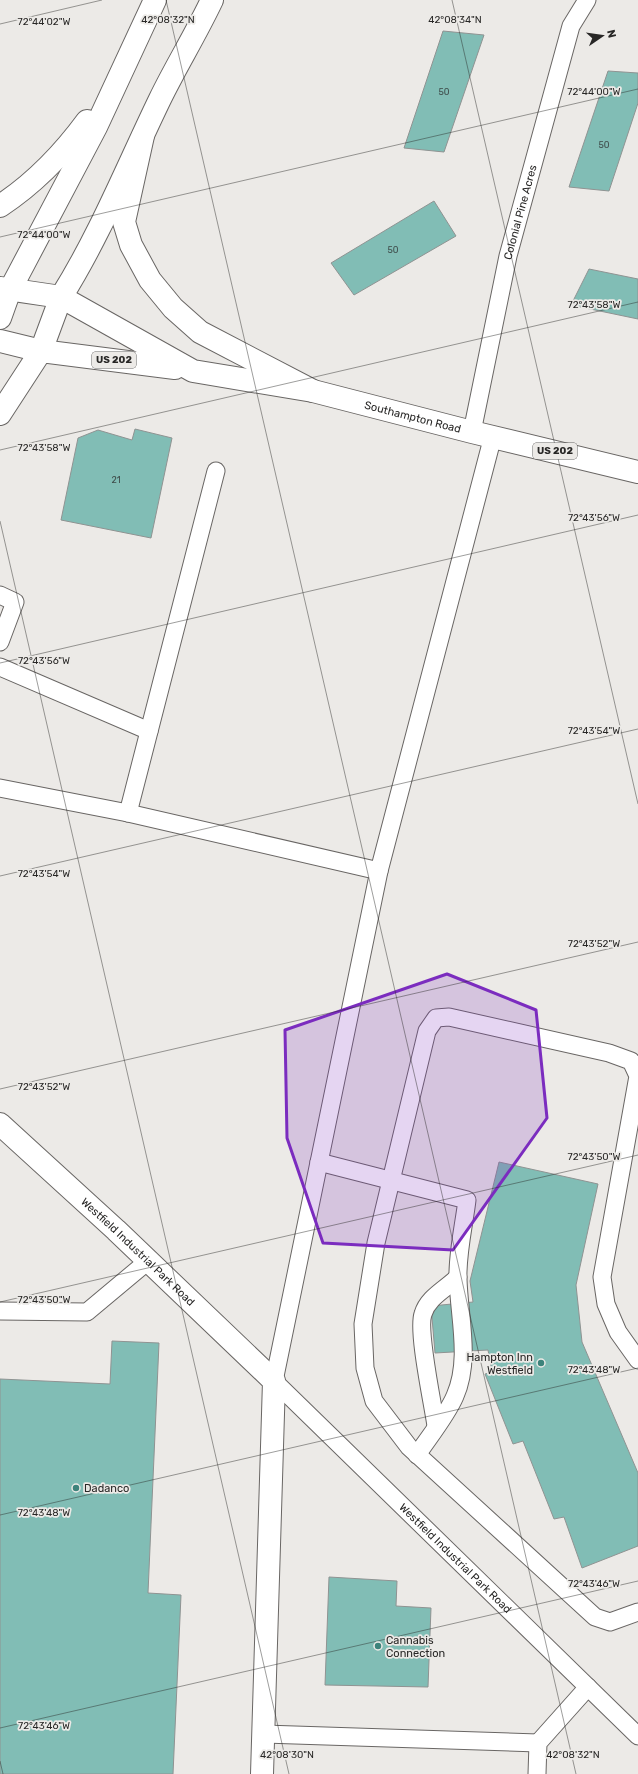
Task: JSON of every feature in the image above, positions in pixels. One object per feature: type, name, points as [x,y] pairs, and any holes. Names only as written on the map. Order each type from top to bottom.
[{"type":"main road","points":[[0,318],[5,289],[96,127],[156,0]]},
{"type":"main road","points":[[0,414],[41,351],[61,297],[80,266],[143,136],[212,0]]},
{"type":"main road","points":[[0,206],[42,175],[60,155],[118,78]]},
{"type":"main road","points":[[143,136],[124,222],[131,244],[150,280],[173,308],[200,332],[313,391]]},
{"type":"main road","name":"Southampton Road","points":[[5,289],[61,297],[186,369]]},
{"type":"main road","name":"Southampton Road","points":[[0,341],[41,351],[186,369],[313,391],[472,432],[638,472]]},
{"type":"main road","name":"Westfield Industrial Park Road","points":[[0,1124],[148,1261],[274,1381]]},
{"type":"main road","points":[[262,1774],[274,1381]]},
{"type":"lane","name":"Colonial Pine Acres","points":[[472,432],[508,256],[571,26],[587,0]]},
{"type":"lane","points":[[274,1381],[379,871],[493,436]]},
{"type":"lane","points":[[128,813],[216,471]]},
{"type":"lane","points":[[0,594],[15,602],[0,642]]},
{"type":"lane","points":[[0,667],[149,731]]},
{"type":"lane","points":[[2,787],[128,813],[379,871]]},
{"type":"lane","points":[[638,1360],[618,1332],[606,1304],[602,1277],[638,1076],[631,1061],[609,1053],[449,1017],[436,1018],[427,1031],[376,1243],[363,1324],[365,1368],[374,1401],[409,1447],[417,1455],[595,1617],[610,1622],[638,1612]]},
{"type":"lane","points":[[319,1162],[391,1179],[467,1200],[458,1277],[464,1360],[456,1396],[417,1455]]},
{"type":"lane","points":[[0,1311],[86,1312],[148,1261]]},
{"type":"lane","points":[[436,1426],[422,1333],[422,1314],[434,1296],[448,1287],[458,1277]]},
{"type":"lane","name":"Westfield Industrial Park Road","points":[[274,1381],[638,1736]]},
{"type":"lane","points":[[537,1774],[538,1743],[588,1686]]},
{"type":"lane","points":[[264,1734],[538,1743]]},
{"type":"highlighted area","points":[[447,974],[536,1010],[547,1118],[453,1250],[323,1243],[287,1138],[285,1030]]},
{"type":"building","points":[[443,31],[484,35],[444,152],[404,148]]},
{"type":"building","points":[[608,71],[638,73],[638,103],[609,191],[569,187]]},
{"type":"building","points":[[434,201],[456,236],[354,295],[331,263]]},
{"type":"building","points":[[589,269],[638,279],[638,319],[571,305]]},
{"type":"building","points":[[135,429],[172,438],[151,538],[61,520],[78,438],[98,430],[132,440]]},
{"type":"building","name":"Hampton Inn Westfield","points":[[499,1162],[598,1184],[576,1285],[582,1342],[638,1473],[638,1546],[582,1568],[564,1517],[554,1519],[523,1441],[513,1444],[485,1374],[492,1372],[488,1350],[435,1353],[431,1306],[473,1302],[470,1281]]},
{"type":"building","name":"Dadanco","points":[[112,1341],[159,1343],[148,1593],[181,1595],[173,1774],[0,1774],[0,1379],[110,1384]]},
{"type":"building","name":"Cannabis Connection","points":[[329,1577],[397,1581],[396,1606],[431,1608],[428,1687],[325,1685]]},
{"type":"place","name":"Hampton Inn Westfield","points":[[541,1363]]},
{"type":"place","name":"Dadanco","points":[[76,1488]]},
{"type":"place","name":"Cannabis Connection","points":[[378,1646]]}]
